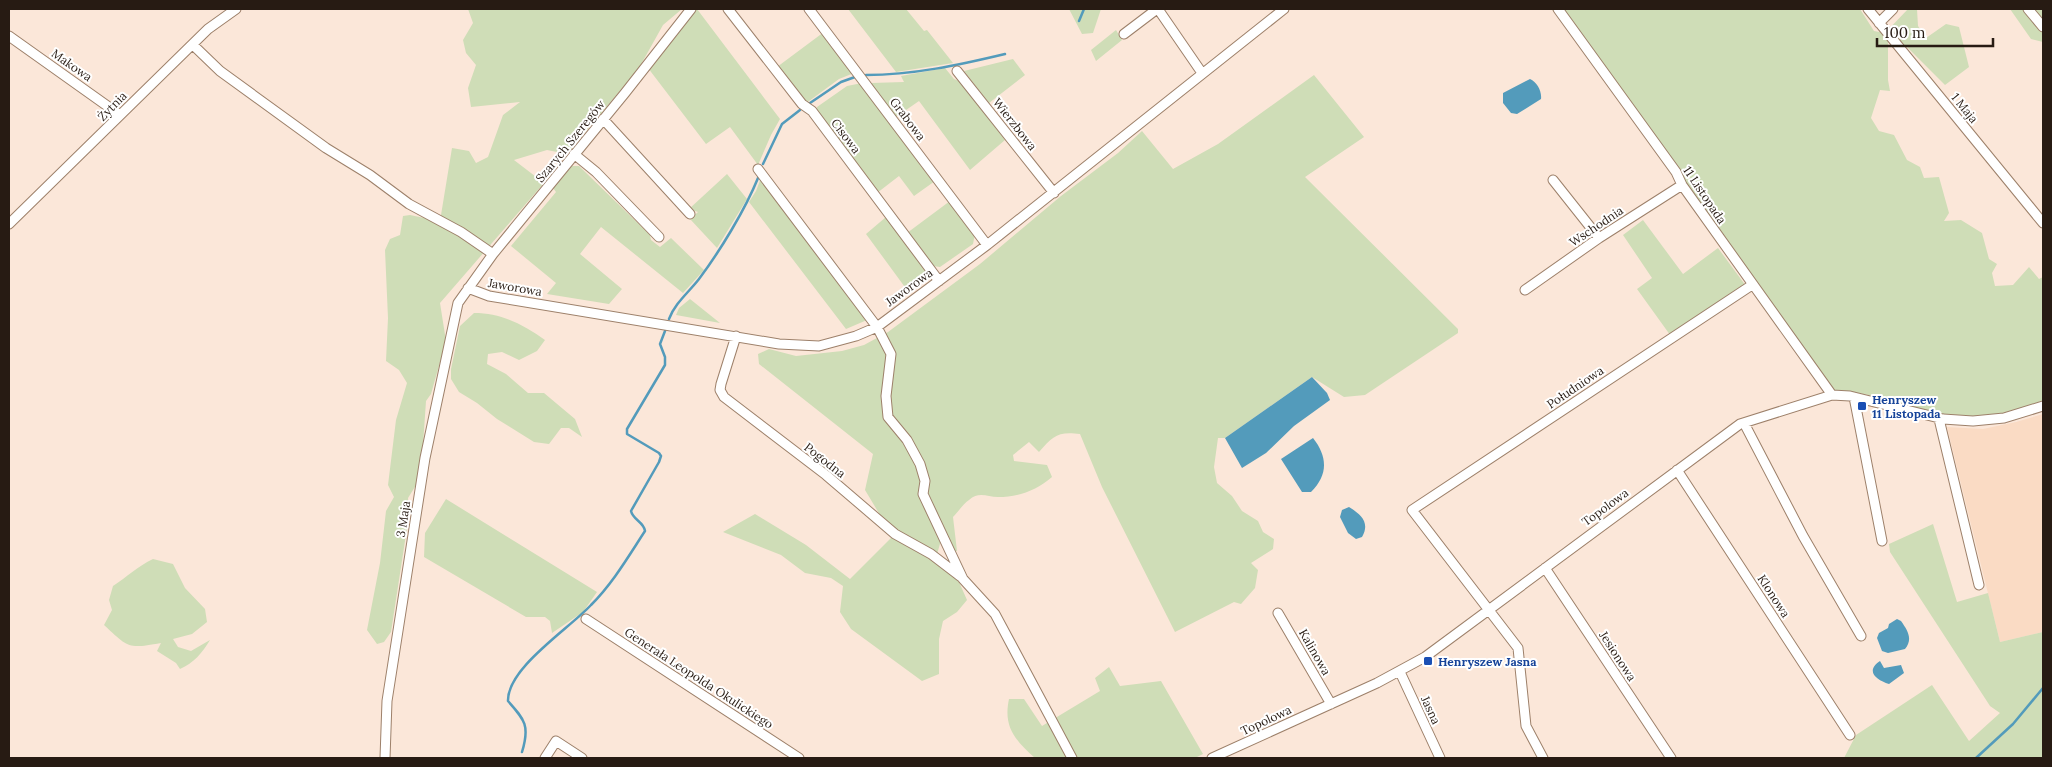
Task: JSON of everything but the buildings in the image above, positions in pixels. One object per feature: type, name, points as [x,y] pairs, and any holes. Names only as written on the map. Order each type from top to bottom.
[{"type":"street","name":"Żytnia","points":[[9,224],[208,29],[236,9]]},
{"type":"street","name":"Szarych Szeregów","points":[[468,288],[493,254],[691,9]]},
{"type":"street","name":"Cisowa","points":[[728,9],[802,104],[812,111],[939,281]]},
{"type":"street","name":"Grabowa","points":[[808,9],[987,245]]},
{"type":"street","points":[[1124,34],[1158,9],[1202,73]]},
{"type":"street","name":"Jaworowa","points":[[468,288],[489,296],[779,344],[819,346],[856,336],[877,326],[987,245],[1284,9]]},
{"type":"street","name":"11 Listopada","points":[[1558,9],[1676,172],[1682,185],[1832,395]]},
{"type":"street","name":"1 Maja","points":[[1868,9],[2043,223]]},
{"type":"street","points":[[1879,23],[1893,9]]},
{"type":"street","points":[[2028,9],[2043,27]]},
{"type":"street","name":"Makowa","points":[[9,36],[120,115]]},
{"type":"street","points":[[193,45],[220,71],[326,148],[410,204],[461,232],[493,254]]},
{"type":"street","name":"Wierzbowa","points":[[957,70],[1054,193]]},
{"type":"street","points":[[603,119],[690,214]]},
{"type":"street","points":[[574,154],[596,172],[659,238]]},
{"type":"street","points":[[758,169],[877,326],[891,354],[886,396],[888,417],[907,440],[920,464],[925,481],[923,494],[963,579],[995,614],[1072,758]]},
{"type":"street","points":[[1553,180],[1599,238]]},
{"type":"street","name":"Wschodnia","points":[[1525,290],[1599,238],[1682,185]]},
{"type":"street","name":"Południowa","points":[[1489,609],[1448,559],[1412,510],[1752,285]]},
{"type":"street","name":"3 Maja","points":[[385,758],[387,701],[425,458],[455,311],[468,288]]},
{"type":"street","name":"Pogodna","points":[[736,336],[721,384],[720,390],[724,397],[826,475],[895,534],[931,554],[963,579]]},
{"type":"street","name":"Topolowa","points":[[1212,758],[1400,672],[1432,652],[1727,433],[1744,423],[1832,395],[1854,397],[1938,418],[1973,420],[2004,418],[2043,406]]},
{"type":"street","points":[[1854,397],[1882,541]]},
{"type":"street","points":[[1938,418],[1979,585]]},
{"type":"street","points":[[1744,423],[1803,536],[1861,636]]},
{"type":"street","name":"Klonowa","points":[[1677,470],[1850,735]]},
{"type":"street","name":"Jesionowa","points":[[1545,568],[1670,758]]},
{"type":"street","points":[[1489,609],[1518,648],[1526,726],[1543,758]]},
{"type":"street","name":"Kalinowa","points":[[1278,613],[1331,704]]},
{"type":"street","name":"Generała Leopolda Okulickiego","points":[[586,619],[800,758]]},
{"type":"street","name":"Jasna","points":[[1400,672],[1440,758]]},
{"type":"street","points":[[545,758],[556,742],[582,758]]},
{"type":"shaded area","points":[[2043,414],[2043,632],[2000,642],[1947,427],[1983,429]]},
{"type":"green space","points":[[468,9],[682,9],[663,25],[639,68],[567,154],[547,150],[514,160],[544,183],[440,303],[446,341],[431,394],[426,401],[418,482],[408,498],[409,515],[391,632],[384,642],[377,644],[367,630],[380,563],[386,511],[394,497],[388,485],[396,420],[407,383],[399,370],[386,361],[388,318],[385,250],[390,239],[400,235],[403,216],[410,215],[434,220],[441,215],[452,148],[469,151],[476,163],[488,157],[503,115],[520,102],[471,107],[468,88],[476,65],[466,53],[463,40],[473,23]]},
{"type":"green space","points":[[697,9],[780,119],[758,165],[730,127],[706,144],[648,68]]},
{"type":"green space","points":[[848,9],[906,9],[924,31],[927,30],[953,63],[896,72]]},
{"type":"green space","points":[[1069,9],[1101,9],[1093,33],[1082,34]]},
{"type":"green space","points":[[1551,9],[1860,9],[1874,31],[1885,33],[1908,9],[1917,9],[1918,26],[1926,38],[1946,24],[1959,27],[1969,67],[1945,85],[1907,47],[1888,41],[1888,80],[1890,91],[1880,90],[1871,118],[1879,131],[1894,135],[1907,160],[1920,167],[1924,178],[1939,177],[1949,213],[1944,221],[1961,220],[1982,233],[1989,259],[1997,264],[1992,273],[1995,286],[2013,285],[2029,267],[2039,279],[2043,277],[2043,400],[2005,413],[1951,416],[1925,411],[1860,393],[1833,390],[1582,35]]},
{"type":"green space","points":[[2010,9],[2043,9],[2043,42],[2031,39]]},
{"type":"green space","points":[[1116,30],[1122,40],[1096,61],[1091,50]]},
{"type":"green space","points":[[824,32],[854,73],[839,79],[805,104],[777,67]]},
{"type":"green space","points":[[1013,59],[1025,75],[989,103],[964,71]]},
{"type":"green space","points":[[945,68],[954,79],[961,82],[1005,140],[970,170],[919,101],[896,117],[871,83],[904,82],[901,76]]},
{"type":"green space","points":[[1314,75],[1364,137],[1305,177],[1458,329],[1458,333],[1365,395],[1344,397],[1312,377],[1225,438],[1218,438],[1214,467],[1217,483],[1232,496],[1242,511],[1258,521],[1263,532],[1274,539],[1273,549],[1251,563],[1258,570],[1255,588],[1241,604],[1234,602],[1175,632],[1102,487],[1080,434],[1066,433],[1056,436],[1039,452],[1029,442],[1013,455],[1014,461],[1047,465],[1052,477],[1040,486],[1013,496],[983,495],[973,497],[953,517],[957,551],[952,552],[941,540],[936,558],[959,582],[967,600],[957,612],[943,621],[939,639],[939,674],[922,681],[851,629],[840,612],[843,586],[831,578],[805,573],[781,555],[723,532],[755,514],[806,545],[850,579],[893,536],[907,540],[880,515],[865,490],[873,454],[759,364],[758,354],[769,349],[796,356],[842,351],[864,345],[888,332],[980,264],[1061,196],[1118,153],[1142,131],[1173,169],[1218,144]]},
{"type":"green space","points":[[862,83],[935,181],[914,196],[899,176],[877,193],[816,111],[817,107],[847,86]]},
{"type":"green space","points":[[572,166],[579,166],[650,235],[651,240],[660,247],[671,238],[704,270],[683,293],[601,227],[580,254],[622,289],[609,304],[547,294],[556,283],[511,246],[556,192],[553,188]]},
{"type":"green space","points":[[727,174],[747,199],[717,248],[690,219],[698,212],[689,209]]},
{"type":"green space","points":[[761,178],[867,320],[846,329],[749,202]]},
{"type":"green space","points":[[950,201],[975,234],[973,244],[940,267],[933,266],[907,233]]},
{"type":"green space","points":[[886,217],[926,269],[924,277],[907,290],[866,234]]},
{"type":"green space","points":[[1643,220],[1683,274],[1718,248],[1746,286],[1673,339],[1637,289],[1652,278],[1623,235]]},
{"type":"green space","points":[[690,299],[720,323],[676,315],[679,308]]},
{"type":"green space","points":[[474,313],[493,315],[511,320],[545,340],[537,351],[519,360],[502,352],[488,354],[487,364],[506,374],[528,393],[544,393],[575,419],[582,437],[569,428],[561,428],[549,444],[534,442],[459,392],[451,379],[451,369],[460,326]]},
{"type":"green space","points":[[446,499],[597,592],[583,612],[552,633],[550,621],[545,617],[526,617],[424,557],[425,533]]},
{"type":"green space","points":[[1933,524],[1957,602],[1988,593],[2000,642],[2043,632],[2043,758],[1844,758],[1856,735],[1932,685],[1969,741],[2000,713],[1990,706],[1890,552],[1889,544]]},
{"type":"green space","points":[[153,559],[173,564],[185,588],[205,609],[207,622],[192,634],[173,639],[178,647],[191,651],[210,640],[197,657],[180,669],[176,663],[157,651],[161,643],[141,646],[129,645],[104,625],[112,610],[109,600],[113,586]]},
{"type":"green space","points":[[1109,667],[1120,686],[1161,681],[1203,754],[1195,758],[1035,758],[1016,739],[1009,725],[1009,699],[1024,699],[1042,726],[1100,691],[1095,678]]},
{"type":"water","points":[[1530,79],[1538,87],[1541,99],[1517,114],[1511,113],[1503,103],[1503,93]]},
{"type":"water","points":[[1312,377],[1327,393],[1330,400],[1294,426],[1266,453],[1242,468],[1225,438]]},
{"type":"water","points":[[1313,438],[1321,452],[1324,466],[1323,472],[1317,486],[1311,492],[1302,492],[1281,459]]},
{"type":"water","points":[[1349,507],[1361,516],[1365,523],[1362,537],[1356,539],[1348,533],[1340,517],[1342,510]]},
{"type":"water","points":[[1897,619],[1901,621],[1907,632],[1909,642],[1905,649],[1888,653],[1882,651],[1877,638],[1879,633],[1888,628],[1889,624]]},
{"type":"water","points":[[1880,661],[1884,668],[1901,665],[1904,673],[1889,684],[1876,678],[1873,668]]},
{"type":"waterway","points":[[1079,21],[1084,9]]},
{"type":"waterway","points":[[866,75],[919,71],[1005,54]]},
{"type":"waterway","points":[[810,103],[841,82],[855,77]]},
{"type":"waterway","points":[[763,164],[782,124],[800,110]]},
{"type":"waterway","points":[[669,319],[682,298],[699,279],[715,256],[739,217],[758,178]]},
{"type":"waterway","points":[[522,752],[526,729],[522,719],[508,701],[510,688],[528,662],[599,597],[620,570],[645,531],[643,525],[634,517],[631,511],[661,456],[627,434],[627,429],[665,365],[665,357],[660,344],[665,331]]},
{"type":"waterway","points":[[1976,758],[2013,724],[2043,688]]},
{"type":"place","name":"Henryszew 11 Listopada","points":[[1862,406]]},
{"type":"place","name":"Henryszew Jasna","points":[[1428,661]]}]
